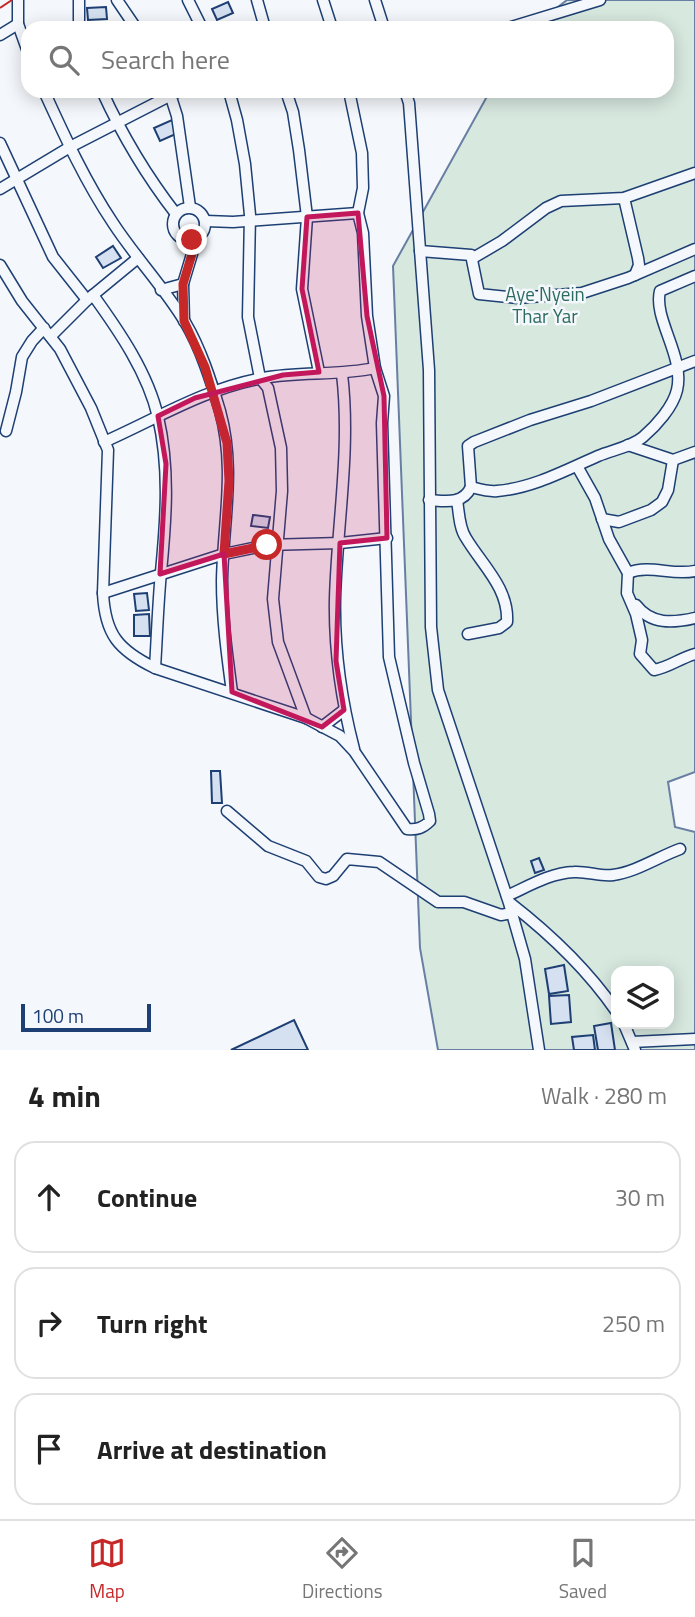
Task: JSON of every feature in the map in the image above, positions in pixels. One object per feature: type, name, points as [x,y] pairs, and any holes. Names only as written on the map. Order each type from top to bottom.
[{"type":"street","points":[[18,0],[18,24],[21,32]]},
{"type":"street","points":[[79,0],[79,21]]},
{"type":"street","points":[[117,0],[131,21]]},
{"type":"street","points":[[188,0],[198,21]]},
{"type":"street","points":[[257,0],[263,21]]},
{"type":"street","points":[[323,0],[330,21]]},
{"type":"street","points":[[375,0],[382,21]]},
{"type":"street","points":[[531,21],[600,0]]},
{"type":"street","points":[[0,34],[18,24]]},
{"type":"street","points":[[47,98],[97,198],[184,321],[214,392],[229,460],[223,608],[232,692]]},
{"type":"street","points":[[105,98],[144,171],[176,214]]},
{"type":"street","points":[[0,189],[70,147],[162,98]]},
{"type":"street","points":[[174,98],[190,207]]},
{"type":"street","points":[[231,98],[245,164],[250,221],[248,317],[260,378],[268,388],[281,448],[282,491],[273,599],[278,642],[306,718]]},
{"type":"street","points":[[288,98],[299,150],[307,217],[302,289],[318,372]]},
{"type":"street","points":[[0,265],[22,301],[47,332],[91,408],[108,450],[103,593],[104,614],[114,638],[137,659],[155,668],[306,718],[340,736],[354,751],[407,829],[416,830],[430,821],[388,657],[382,423],[384,396],[375,368],[367,316],[363,233],[358,213],[363,188],[362,153],[350,98]]},
{"type":"street","points":[[408,98],[429,369],[430,626],[438,690],[510,904],[525,959],[539,1050]]},
{"type":"street","points":[[0,143],[53,257],[90,297],[127,346],[149,389],[158,416],[166,464],[166,526],[160,574],[155,668]]},
{"type":"street","points":[[472,258],[502,241],[546,208],[561,201],[624,198],[695,173]]},
{"type":"street","points":[[624,198],[638,258],[639,265],[635,275]]},
{"type":"street","points":[[190,207],[203,214],[206,221],[205,230],[200,237],[184,240],[178,236],[173,221],[182,209],[190,207]]},
{"type":"street","points":[[206,221],[250,221],[358,213]]},
{"type":"street","points":[[184,321],[183,284],[192,254],[192,240]]},
{"type":"street","points":[[420,251],[466,254],[472,258],[479,294],[518,298],[582,293],[635,275],[695,249]]},
{"type":"street","points":[[6,431],[22,357],[32,341],[47,332],[138,258]]},
{"type":"street","points":[[471,487],[498,491],[537,482],[641,439],[658,422],[677,391],[677,368],[658,299],[660,291],[695,276]]},
{"type":"street","points":[[161,290],[183,284]]},
{"type":"street","points":[[429,500],[463,498],[471,487],[468,446],[474,442],[695,361]]},
{"type":"street","points":[[104,442],[195,398],[260,378],[318,372],[342,374],[375,368]]},
{"type":"street","points":[[342,374],[345,402],[340,543],[335,598],[336,661],[354,751]]},
{"type":"street","points":[[628,445],[673,460],[695,452]]},
{"type":"street","points":[[602,519],[619,523],[651,510],[662,502],[668,490],[673,460]]},
{"type":"street","points":[[577,466],[595,498],[609,539],[628,573],[627,593],[636,614],[642,640],[640,654],[654,670],[669,667],[684,657],[695,654]]},
{"type":"street","points":[[457,500],[464,536],[490,571],[508,607],[507,622],[499,628],[468,634]]},
{"type":"street","points":[[103,593],[224,554],[279,544],[340,543],[387,538]]},
{"type":"street","points":[[628,573],[640,568],[677,573],[695,571]]},
{"type":"street","points":[[627,593],[641,612],[666,623],[695,618]]},
{"type":"street","points":[[322,727],[344,710]]},
{"type":"street","points":[[227,811],[268,846],[306,861],[319,877],[326,879],[333,876],[347,859],[367,859],[389,867],[423,894],[438,902],[464,902],[501,915],[510,904],[561,873],[576,871],[610,876],[626,873],[659,856],[680,849]]},
{"type":"street","points":[[510,904],[543,928],[564,949],[611,1005]]},
{"type":"street","points":[[626,1029],[634,1046],[695,1039]]},
{"type":"highlighted area","points":[[358,213],[367,316],[384,396],[387,538],[340,543],[336,661],[344,710],[322,727],[232,692],[224,554],[160,574],[166,464],[158,416],[195,398],[283,375],[319,372],[302,289],[307,217]]},
{"type":"green space","name":"Aye Nyein Thar Yar","points":[[567,0],[695,0],[695,772],[668,782],[675,827],[695,832],[695,1050],[438,1050],[420,948],[393,266],[486,98],[674,98],[674,21],[540,21]]},
{"type":"building","points":[[228,2],[233,13],[217,20],[212,9]]},
{"type":"building","points":[[106,7],[107,19],[88,20],[87,8]]},
{"type":"building","points":[[172,120],[178,133],[160,141],[154,128]]},
{"type":"building","points":[[113,246],[121,258],[103,268],[96,257]]},
{"type":"building","points":[[253,515],[270,517],[268,528],[251,526]]},
{"type":"building","points":[[147,593],[149,610],[136,611],[134,594]]},
{"type":"building","points":[[149,614],[150,636],[134,636],[134,615]]},
{"type":"building","points":[[211,771],[220,771],[222,803],[212,803]]},
{"type":"building","points":[[539,858],[544,870],[535,873],[531,861]]},
{"type":"building","points":[[564,965],[568,991],[549,994],[545,969]]},
{"type":"building","points":[[569,995],[571,1022],[551,1024],[549,996]]},
{"type":"building","points":[[294,1020],[308,1050],[231,1050]]},
{"type":"building","points":[[611,1023],[615,1050],[598,1050],[594,1026]]},
{"type":"building","points":[[593,1035],[595,1050],[574,1050],[572,1037]]},
{"type":"power","points":[[0,8],[12,0]]},
{"type":"route","points":[[192,240],[192,254],[183,284],[184,321],[205,367],[227,443],[229,481],[224,554],[267,545]]}]
